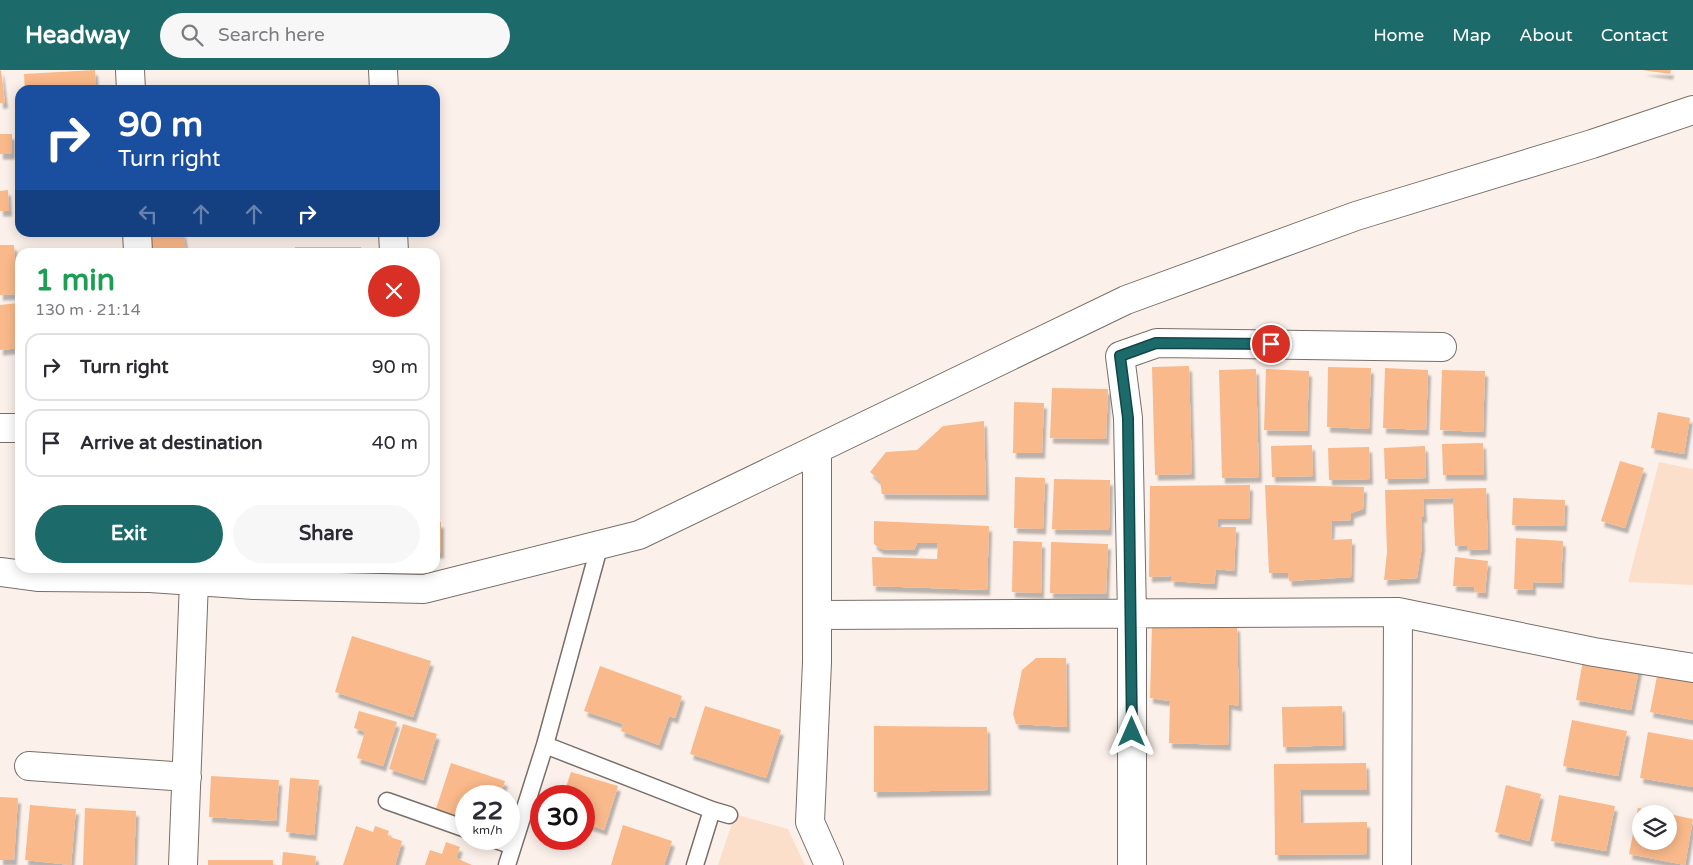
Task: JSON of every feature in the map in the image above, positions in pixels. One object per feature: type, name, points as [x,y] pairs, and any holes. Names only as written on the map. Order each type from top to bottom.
[{"type":"street","points":[[130,70],[131,85]]},
{"type":"street","points":[[383,70],[384,85]]},
{"type":"street","points":[[0,572],[38,577],[150,573],[194,581],[424,589],[638,535],[1126,300],[1356,216],[1693,110]]},
{"type":"street","points":[[1132,865],[1132,614],[1128,418],[1120,356],[1156,343],[1442,347]]},
{"type":"street","points":[[0,428],[15,428]]},
{"type":"street","points":[[817,449],[818,615],[810,822],[829,865]]},
{"type":"street","points":[[183,865],[194,581]]},
{"type":"street","points":[[818,615],[1398,612],[1594,652],[1693,668]]},
{"type":"street","points":[[1397,865],[1398,612]]},
{"type":"street","points":[[28,766],[187,777]]},
{"type":"lane","points":[[520,824],[545,746],[600,544]]},
{"type":"lane","points":[[545,746],[729,815]]},
{"type":"lane","points":[[387,801],[455,825]]},
{"type":"lane","points":[[695,865],[712,810]]},
{"type":"lane","points":[[507,865],[512,850]]},
{"type":"shaded area","points":[[1659,462],[1693,469],[1693,585],[1628,582]]},
{"type":"shaded area","points":[[735,814],[788,829],[805,865],[718,865]]},
{"type":"building","points":[[1,70],[5,103],[0,103]]},
{"type":"building","points":[[95,70],[96,85],[25,85],[24,74]]},
{"type":"building","points":[[1642,70],[1671,70],[1670,74]]},
{"type":"building","points":[[0,134],[12,134],[12,154],[0,154]]},
{"type":"building","points":[[8,190],[9,211],[0,211],[0,191]]},
{"type":"building","points":[[147,237],[184,237],[185,248],[149,248]]},
{"type":"building","points":[[0,245],[14,245],[15,294],[0,295]]},
{"type":"building","points":[[295,247],[361,247],[361,248]]},
{"type":"building","points":[[15,303],[15,348],[0,350],[0,305]]},
{"type":"building","points":[[1189,366],[1192,474],[1155,475],[1152,367]]},
{"type":"building","points":[[1328,367],[1371,368],[1369,429],[1327,427]]},
{"type":"building","points":[[1385,368],[1428,370],[1426,430],[1383,428]]},
{"type":"building","points":[[1256,369],[1259,477],[1222,478],[1219,370]]},
{"type":"building","points":[[1266,369],[1309,371],[1307,431],[1264,430]]},
{"type":"building","points":[[1442,370],[1485,371],[1483,432],[1440,430]]},
{"type":"building","points":[[1052,388],[1108,389],[1106,439],[1050,438]]},
{"type":"building","points":[[1014,402],[1044,403],[1042,453],[1013,453]]},
{"type":"building","points":[[1658,412],[1690,418],[1684,454],[1651,448]]},
{"type":"building","points":[[984,421],[986,495],[882,494],[880,481],[870,472],[886,452],[917,450],[943,426]]},
{"type":"building","points":[[1483,443],[1484,475],[1443,475],[1442,444]]},
{"type":"building","points":[[1312,445],[1313,476],[1272,477],[1271,446]]},
{"type":"building","points":[[1425,446],[1426,478],[1385,479],[1384,448]]},
{"type":"building","points":[[1369,447],[1370,479],[1329,480],[1328,448]]},
{"type":"building","points":[[1620,461],[1644,468],[1625,528],[1601,521]]},
{"type":"building","points":[[1015,477],[1045,478],[1043,529],[1014,528]]},
{"type":"building","points":[[1054,479],[1110,480],[1109,530],[1052,529]]},
{"type":"building","points":[[1250,485],[1249,519],[1218,519],[1217,527],[1236,527],[1234,571],[1216,569],[1214,584],[1171,581],[1171,576],[1149,577],[1150,486]]},
{"type":"building","points":[[1265,485],[1364,487],[1363,509],[1351,513],[1351,520],[1332,521],[1331,540],[1352,539],[1351,577],[1289,581],[1288,573],[1269,573]]},
{"type":"building","points":[[1486,488],[1488,549],[1467,550],[1467,545],[1455,546],[1453,498],[1423,499],[1424,517],[1421,517],[1422,546],[1417,578],[1384,580],[1387,552],[1385,490]]},
{"type":"building","points":[[1513,498],[1565,500],[1564,526],[1512,525]]},
{"type":"building","points":[[874,521],[989,526],[987,590],[873,586],[872,557],[937,559],[938,543],[917,543],[914,550],[881,549],[874,544]]},
{"type":"building","points":[[441,522],[441,553],[440,553]]},
{"type":"building","points":[[1516,538],[1563,541],[1561,583],[1533,582],[1533,590],[1514,589]]},
{"type":"building","points":[[1013,541],[1042,542],[1041,593],[1012,592]]},
{"type":"building","points":[[1051,542],[1108,544],[1106,594],[1050,593]]},
{"type":"building","points":[[1455,557],[1488,561],[1485,593],[1474,592],[1475,587],[1453,586]]},
{"type":"building","points":[[1152,624],[1237,626],[1239,706],[1229,704],[1228,745],[1169,743],[1170,701],[1150,698]]},
{"type":"building","points":[[352,636],[431,661],[413,717],[335,692]]},
{"type":"building","points":[[1584,654],[1640,664],[1631,710],[1576,700]]},
{"type":"building","points":[[1036,658],[1066,658],[1067,727],[1016,724],[1013,714],[1022,670]]},
{"type":"building","points":[[600,666],[682,696],[675,718],[669,716],[659,745],[621,731],[623,724],[584,711]]},
{"type":"building","points":[[1659,666],[1693,673],[1693,720],[1650,712]]},
{"type":"building","points":[[705,706],[781,730],[766,778],[690,754]]},
{"type":"building","points":[[1342,706],[1343,745],[1283,747],[1282,707]]},
{"type":"building","points":[[359,711],[397,722],[383,766],[357,758],[365,732],[354,728]]},
{"type":"building","points":[[1572,720],[1627,731],[1618,776],[1563,766]]},
{"type":"building","points":[[403,724],[437,734],[423,780],[389,769]]},
{"type":"building","points":[[874,726],[987,727],[988,790],[874,792]]},
{"type":"building","points":[[1648,732],[1693,740],[1693,787],[1640,778]]},
{"type":"building","points":[[451,763],[505,781],[504,785],[455,785],[455,815],[436,809]]},
{"type":"building","points":[[1366,763],[1367,790],[1300,790],[1301,823],[1367,822],[1367,854],[1275,855],[1274,764]]},
{"type":"building","points":[[571,772],[618,786],[604,830],[595,827],[595,785],[567,785]]},
{"type":"building","points":[[211,776],[279,780],[276,821],[209,817]]},
{"type":"building","points":[[290,778],[319,780],[314,835],[286,832]]},
{"type":"building","points":[[1506,785],[1541,794],[1529,841],[1495,832]]},
{"type":"building","points":[[1559,795],[1615,806],[1606,851],[1551,841]]},
{"type":"building","points":[[0,797],[18,798],[14,860],[0,860]]},
{"type":"building","points":[[30,805],[76,809],[71,865],[25,860]]},
{"type":"building","points":[[85,808],[136,811],[134,865],[83,865]]},
{"type":"building","points":[[1677,816],[1693,819],[1685,865],[1629,854],[1632,839],[1632,850],[1677,850]]},
{"type":"building","points":[[623,825],[672,841],[664,865],[611,865]]},
{"type":"building","points":[[356,826],[373,832],[375,826],[389,831],[387,836],[402,841],[395,865],[343,865]]},
{"type":"building","points":[[446,842],[455,845],[455,850],[459,850],[456,858],[472,865],[425,865],[430,850],[442,854]]},
{"type":"building","points":[[283,852],[316,856],[315,865],[282,865]]},
{"type":"building","points":[[208,860],[273,860],[273,865],[208,865]]},
{"type":"route","points":[[1132,732],[1132,614],[1128,418],[1120,356],[1156,343],[1271,344]]}]
